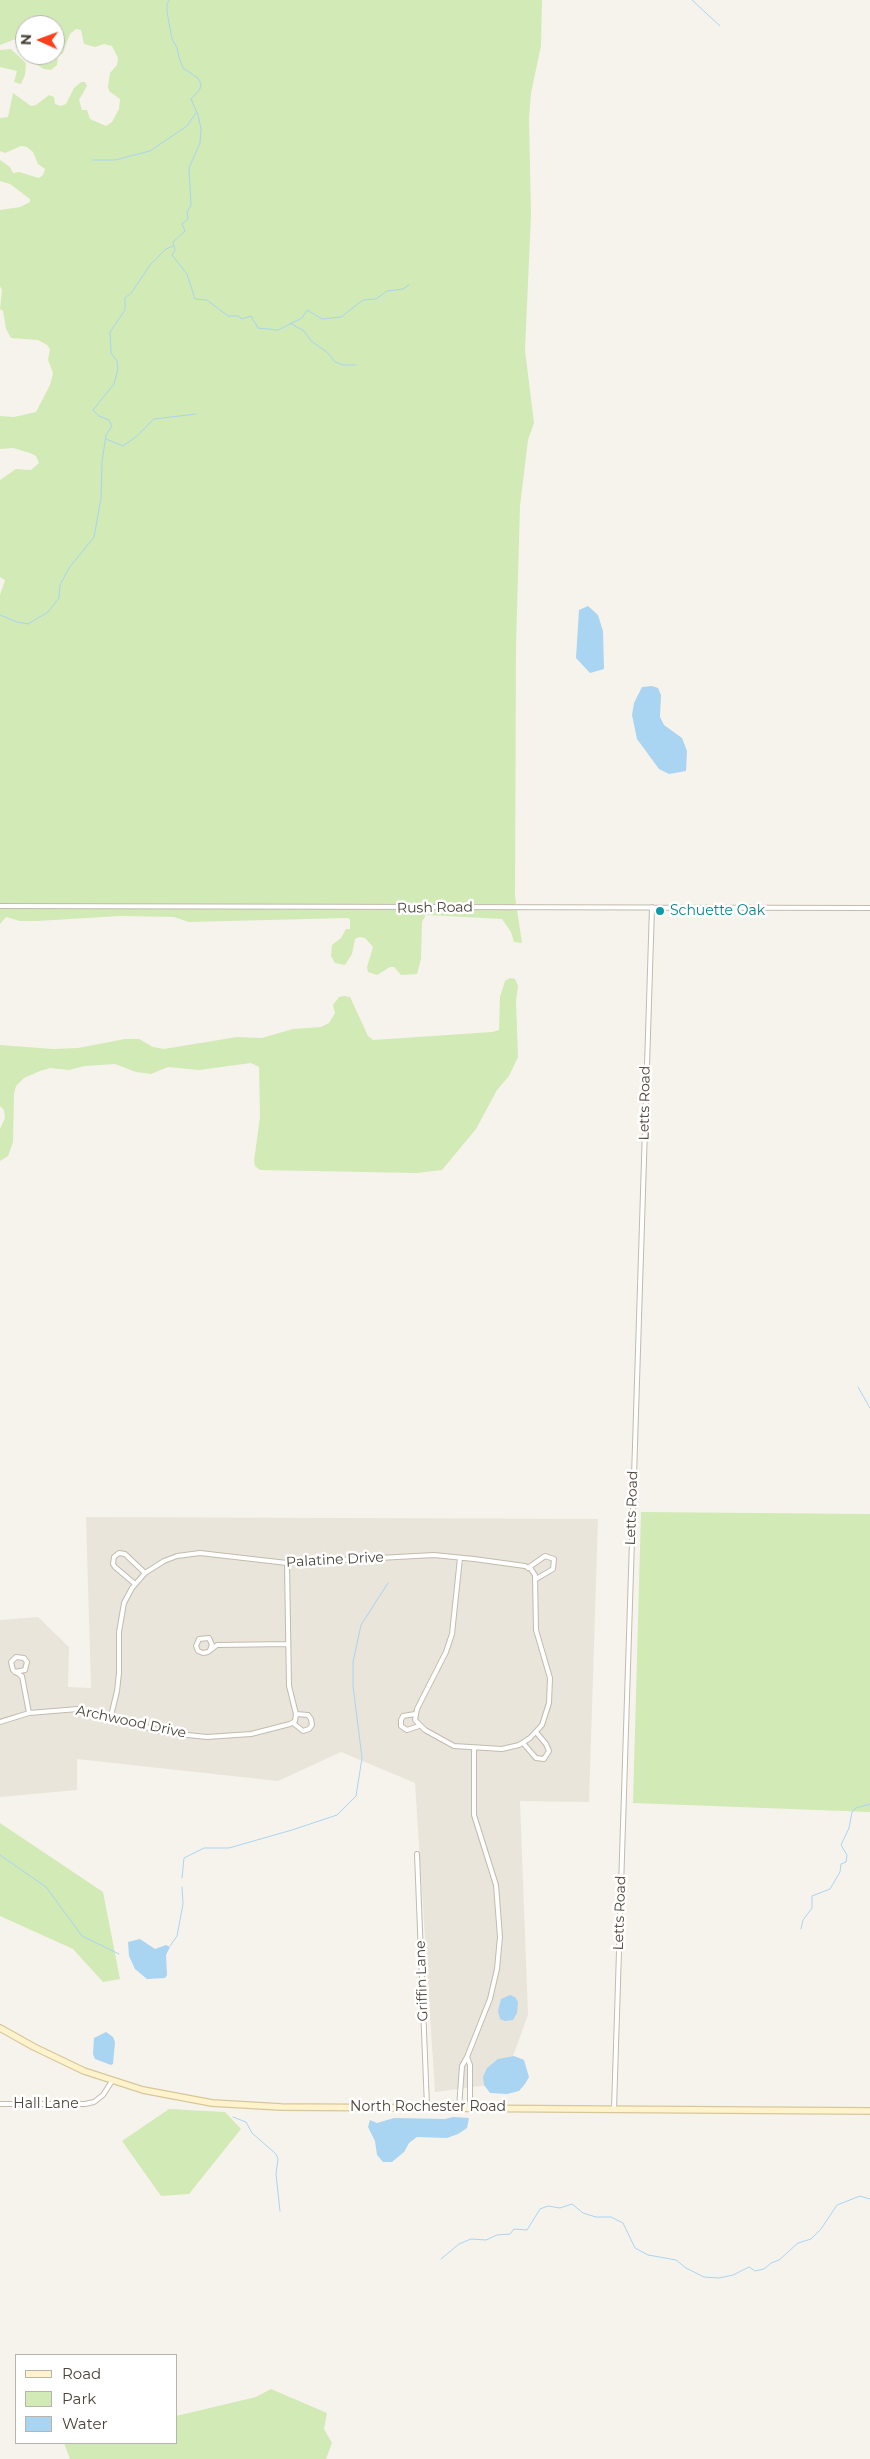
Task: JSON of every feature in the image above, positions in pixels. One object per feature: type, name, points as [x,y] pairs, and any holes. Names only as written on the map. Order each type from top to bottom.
[{"type":"main road","name":"North Rochester Road","points":[[0,2028],[60,2060],[112,2081],[177,2097],[243,2106],[870,2111]]},
{"type":"street","name":"Rush Road","points":[[0,906],[870,908]]},
{"type":"street","name":"Letts Road","points":[[614,2109],[652,907]]},
{"type":"street","name":"Palatine Drive","points":[[111,1716],[119,1673],[120,1621],[124,1603],[134,1584],[145,1573],[164,1561],[188,1554],[200,1553],[287,1563],[401,1556],[460,1558],[528,1568]]},
{"type":"street","points":[[134,1584],[115,1567],[113,1560],[116,1555],[125,1554],[145,1573]]},
{"type":"street","points":[[460,1558],[452,1634],[446,1652],[415,1714],[415,1720],[419,1726],[447,1743],[474,1749],[502,1749],[523,1743],[536,1732],[547,1714],[550,1690],[548,1669],[536,1630],[536,1579],[534,1572],[528,1568],[545,1556],[554,1559],[553,1569],[536,1579]]},
{"type":"street","points":[[287,1563],[289,1686],[296,1714],[293,1723]]},
{"type":"street","points":[[217,1645],[204,1637],[196,1643],[200,1652],[206,1653],[217,1645],[288,1644]]},
{"type":"street","points":[[210,1650],[211,1640]]},
{"type":"street","points":[[22,1677],[12,1668],[11,1662],[19,1656],[26,1660],[22,1677],[29,1713]]},
{"type":"street","points":[[15,1672],[25,1670]]},
{"type":"street","name":"Archwood Drive","points":[[0,1722],[29,1713],[78,1709],[111,1716],[168,1733],[207,1737],[251,1734],[293,1723],[304,1731],[309,1729],[312,1725],[312,1719],[308,1715],[296,1714]]},
{"type":"street","points":[[415,1714],[404,1716],[401,1720],[401,1726],[407,1730],[419,1726]]},
{"type":"street","points":[[523,1743],[536,1758],[544,1759],[549,1751],[536,1732]]},
{"type":"street","points":[[459,2108],[460,2072],[468,2057],[490,1999],[497,1968],[500,1937],[496,1885],[474,1815],[474,1749]]},
{"type":"street","name":"Griffin Lane","points":[[417,1854],[427,2107]]},
{"type":"street","points":[[468,2057],[470,2065],[470,2108]]},
{"type":"street","name":"Hall Lane","points":[[0,2104],[86,2104],[94,2102],[102,2095],[112,2081]]},
{"type":"shaded area","points":[[86,1517],[598,1519],[589,1802],[520,1801],[528,2015],[503,2083],[435,2092],[415,1783],[341,1752],[278,1781],[77,1759],[77,1790],[0,1797],[0,1620],[38,1617],[69,1647],[68,1687],[91,1688]]},
{"type":"green space","points":[[0,0],[542,0],[541,46],[531,93],[529,118],[531,215],[525,350],[534,423],[528,440],[520,506],[516,647],[515,896],[522,943],[514,942],[511,932],[502,919],[426,915],[422,922],[421,959],[417,974],[401,975],[394,967],[390,967],[377,975],[368,972],[367,967],[373,947],[365,938],[359,937],[355,939],[352,954],[345,965],[335,963],[331,956],[332,945],[341,938],[346,929],[350,929],[350,920],[348,918],[189,922],[174,917],[120,916],[20,921],[6,917],[0,924],[0,595],[5,580],[0,577],[0,480],[16,469],[31,470],[39,463],[36,456],[30,453],[13,448],[0,449],[0,416],[14,417],[36,412],[50,385],[53,373],[48,360],[50,349],[47,345],[38,340],[11,338],[6,329],[3,311],[0,309],[2,290],[0,286],[0,210],[20,207],[30,202],[30,199],[10,184],[0,181],[0,160],[10,167],[13,173],[19,172],[39,178],[43,175],[45,169],[38,164],[33,152],[27,147],[21,146],[5,153],[0,151],[0,118],[8,117],[13,93],[31,106],[36,105],[49,95],[54,97],[55,104],[61,106],[66,104],[74,88],[81,82],[85,82],[87,86],[79,100],[82,110],[87,110],[90,119],[106,126],[112,122],[119,109],[120,99],[109,91],[108,87],[110,73],[117,65],[118,58],[112,46],[104,44],[95,47],[84,44],[81,30],[76,29],[70,34],[65,48],[65,15],[15,15],[15,39],[0,45]]},
{"type":"green space","points":[[11,49],[15,53],[15,65],[26,65],[25,75],[21,84],[14,82],[17,71],[0,67],[0,50]]},
{"type":"green space","points":[[37,65],[57,65],[51,70]]},
{"type":"green space","points":[[510,978],[515,979],[518,986],[516,1001],[518,1057],[509,1076],[497,1090],[476,1129],[442,1170],[417,1173],[260,1170],[255,1166],[254,1161],[260,1117],[259,1067],[251,1063],[199,1070],[168,1067],[151,1074],[136,1072],[115,1064],[85,1066],[69,1070],[50,1068],[40,1071],[24,1078],[16,1086],[14,1094],[13,1142],[8,1156],[0,1161],[0,1129],[5,1118],[4,1110],[0,1106],[0,1045],[53,1049],[78,1048],[125,1039],[139,1039],[153,1047],[164,1049],[237,1037],[262,1038],[293,1029],[321,1027],[329,1023],[335,1013],[333,1005],[339,997],[344,996],[350,997],[368,1036],[373,1040],[492,1032],[499,1030],[500,997],[505,981]]},
{"type":"green space","points":[[641,1512],[870,1514],[870,1812],[633,1803]]},
{"type":"green space","points":[[0,1823],[103,1892],[120,1979],[103,1982],[73,1949],[0,1916]]},
{"type":"green space","points":[[169,2109],[225,2112],[241,2129],[189,2194],[161,2196],[122,2141]]},
{"type":"green space","points":[[271,2389],[327,2413],[324,2429],[332,2443],[326,2459],[70,2459],[64,2444],[178,2444],[178,2416],[256,2397]]},
{"type":"water","points":[[588,606],[598,615],[603,631],[604,669],[590,673],[576,658],[579,610]]},
{"type":"water","points":[[652,686],[658,688],[661,695],[660,717],[664,725],[682,738],[687,751],[686,771],[669,774],[659,769],[637,739],[632,715],[634,703],[642,687]]},
{"type":"water","points":[[140,1939],[155,1949],[166,1945],[170,1947],[166,1955],[167,1975],[165,1978],[147,1979],[135,1969],[129,1956],[128,1942]]},
{"type":"water","points":[[510,1995],[515,1997],[518,2002],[517,2013],[513,2020],[505,2021],[500,2019],[498,2011],[501,1999]]},
{"type":"water","points":[[106,2032],[113,2037],[115,2042],[113,2064],[111,2065],[95,2059],[93,2054],[94,2038]]},
{"type":"water","points":[[514,2056],[524,2060],[529,2077],[525,2084],[519,2091],[507,2094],[490,2093],[484,2085],[483,2077],[487,2068],[498,2059]]},
{"type":"water","points":[[453,2117],[469,2118],[467,2128],[447,2138],[417,2137],[392,2162],[383,2162],[377,2155],[375,2141],[368,2127],[370,2120],[377,2123],[394,2118],[445,2119]]},
{"type":"waterway","points":[[169,0],[167,12],[172,39],[183,68],[198,78],[201,84],[200,89],[191,99],[198,115],[201,129],[200,143],[189,168],[191,205],[187,212],[188,219],[182,224],[185,231],[173,242],[175,250],[172,255],[187,274],[195,299],[207,300],[228,316],[238,316],[242,319],[251,316],[258,328],[278,330],[302,318],[307,310],[322,319],[341,317],[363,300],[376,299],[387,291],[403,289],[409,285]]},
{"type":"waterway","points":[[692,0],[720,26]]},
{"type":"waterway","points":[[92,160],[115,160],[150,151],[187,126],[196,113]]},
{"type":"waterway","points":[[0,615],[28,624],[48,612],[59,598],[60,585],[69,568],[94,537],[101,498],[102,462],[106,435],[112,426],[109,420],[99,416],[93,410],[114,384],[118,369],[117,361],[111,353],[110,332],[125,310],[125,298],[132,292],[150,265],[166,249],[173,246]]},
{"type":"waterway","points":[[290,323],[304,331],[311,341],[327,352],[335,362],[344,365],[356,365]]},
{"type":"waterway","points":[[106,439],[123,446],[137,436],[154,419],[196,414]]},
{"type":"waterway","points":[[858,1387],[870,1408]]},
{"type":"waterway","points":[[182,1878],[184,1858],[204,1848],[229,1848],[337,1815],[356,1796],[362,1758],[353,1686],[353,1662],[361,1625],[388,1583]]},
{"type":"waterway","points":[[801,1929],[803,1920],[812,1908],[812,1896],[830,1889],[840,1872],[841,1864],[846,1862],[847,1855],[841,1845],[849,1828],[852,1812],[856,1808],[870,1804]]},
{"type":"waterway","points":[[0,1855],[46,1887],[82,1936],[119,1954]]},
{"type":"waterway","points":[[170,1946],[177,1936],[183,1904],[182,1887]]},
{"type":"waterway","points":[[233,2117],[246,2122],[252,2133],[276,2154],[278,2159],[276,2174],[280,2211]]},
{"type":"waterway","points":[[441,2259],[459,2244],[471,2239],[486,2240],[497,2235],[510,2234],[514,2229],[527,2230],[540,2209],[548,2206],[560,2208],[572,2204],[583,2213],[596,2217],[611,2217],[623,2223],[635,2248],[648,2255],[676,2260],[686,2268],[704,2277],[719,2278],[733,2275],[749,2267],[755,2271],[764,2269],[771,2263],[779,2260],[798,2243],[811,2239],[821,2229],[837,2205],[860,2196],[870,2199]]},
{"type":"place","name":"Schuette Oak","points":[[660,911]]}]
